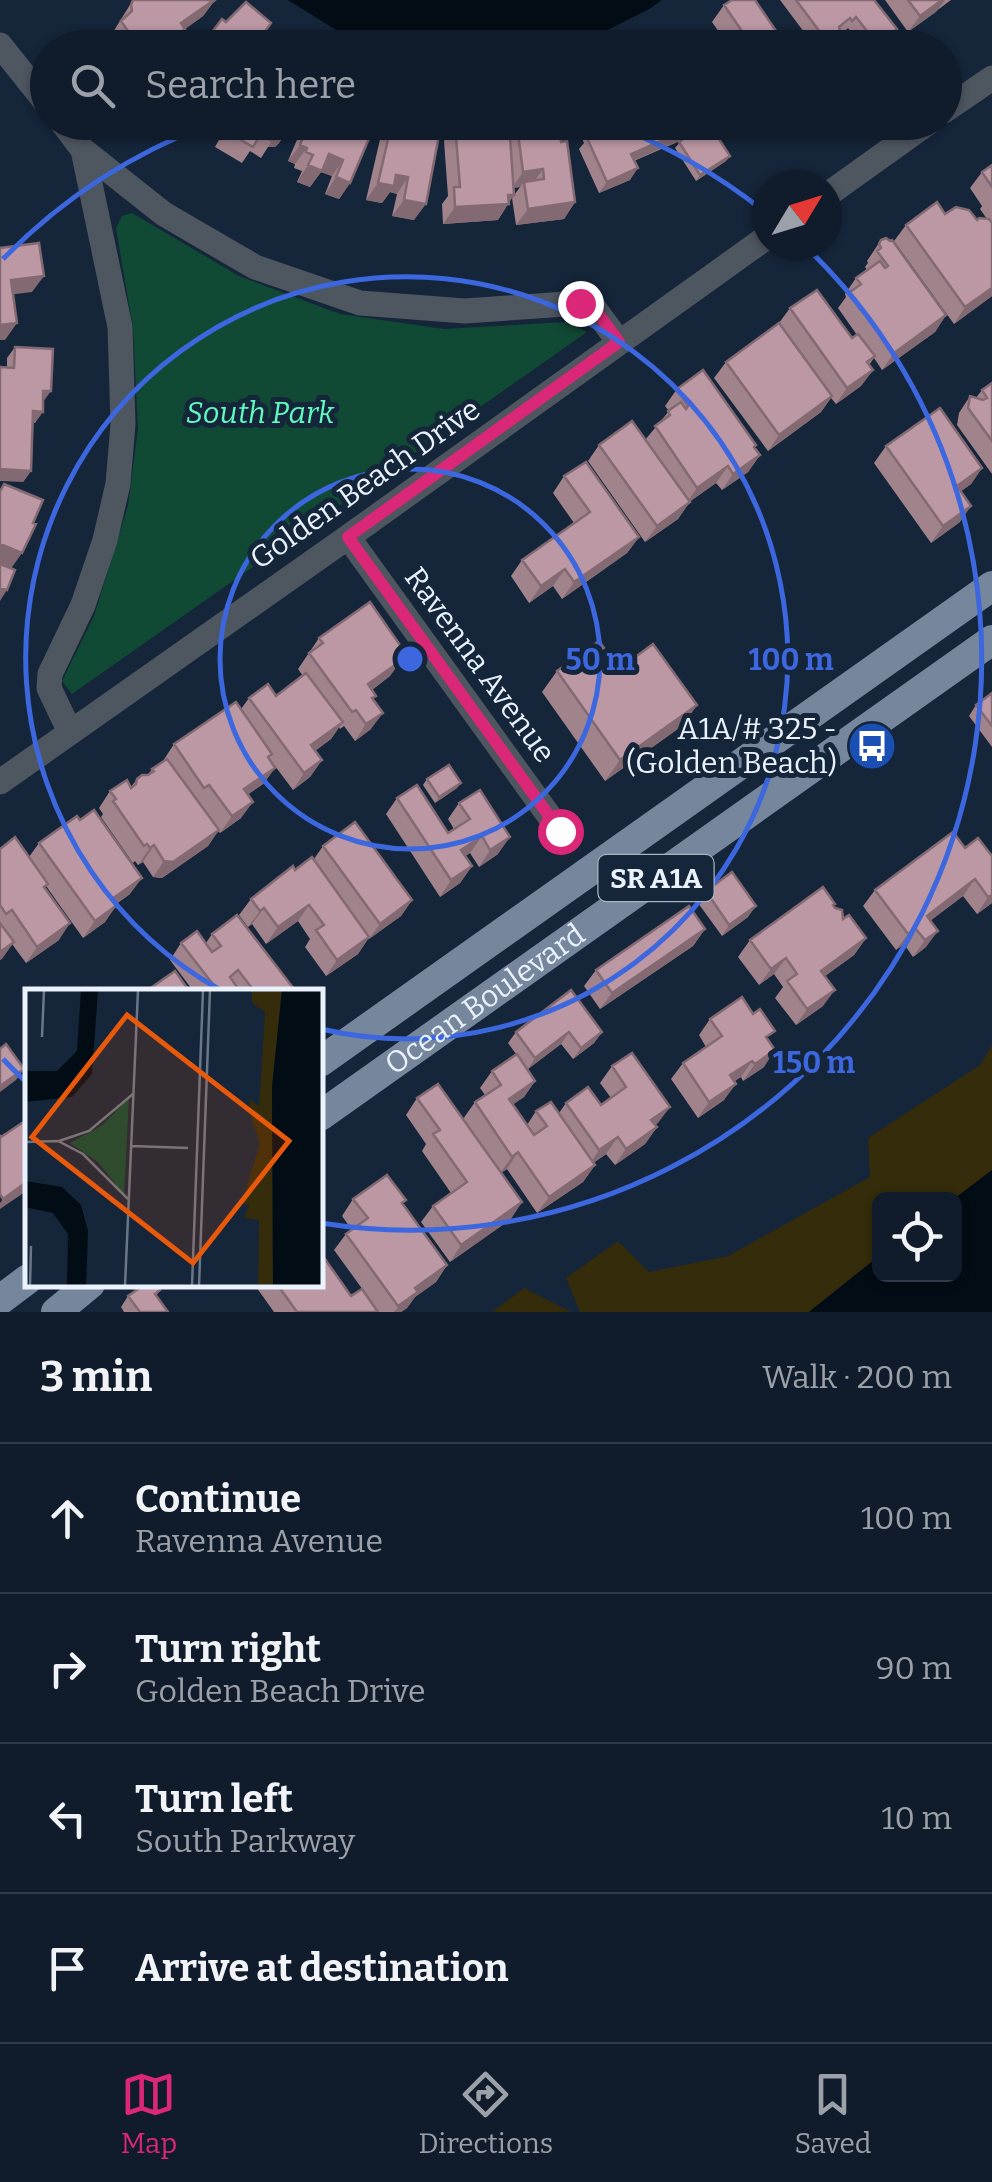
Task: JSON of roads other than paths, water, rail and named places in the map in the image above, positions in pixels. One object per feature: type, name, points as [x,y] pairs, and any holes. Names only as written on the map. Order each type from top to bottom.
[{"type":"main road","name":"Ocean Boulevard","points":[[322,1061],[992,586]]},
{"type":"main road","name":"Ocean Boulevard","points":[[322,1115],[992,640]]},
{"type":"main road","points":[[592,869],[616,907]]},
{"type":"main road","points":[[0,1300],[25,1281]]},
{"type":"main road","points":[[56,1312],[86,1287]]},
{"type":"street","points":[[0,45],[30,82]]},
{"type":"street","points":[[962,99],[992,78]]},
{"type":"street","points":[[76,140],[164,214],[255,267],[360,303],[465,311],[580,303],[594,308],[619,342]]},
{"type":"street","points":[[842,183],[904,140]]},
{"type":"street","points":[[70,732],[50,688],[50,674],[83,604],[105,540],[118,484],[123,424],[120,326],[84,150]]},
{"type":"street","name":"Golden Beach Drive","points":[[0,782],[752,248]]},
{"type":"street","name":"Ravenna Avenue","points":[[348,537],[560,831]]},
{"type":"place","name":"A1A/# 325 - (Golden Beach)","points":[[872,746]]},
{"type":"park label","name":"South Park","points":[[260,413]]}]
